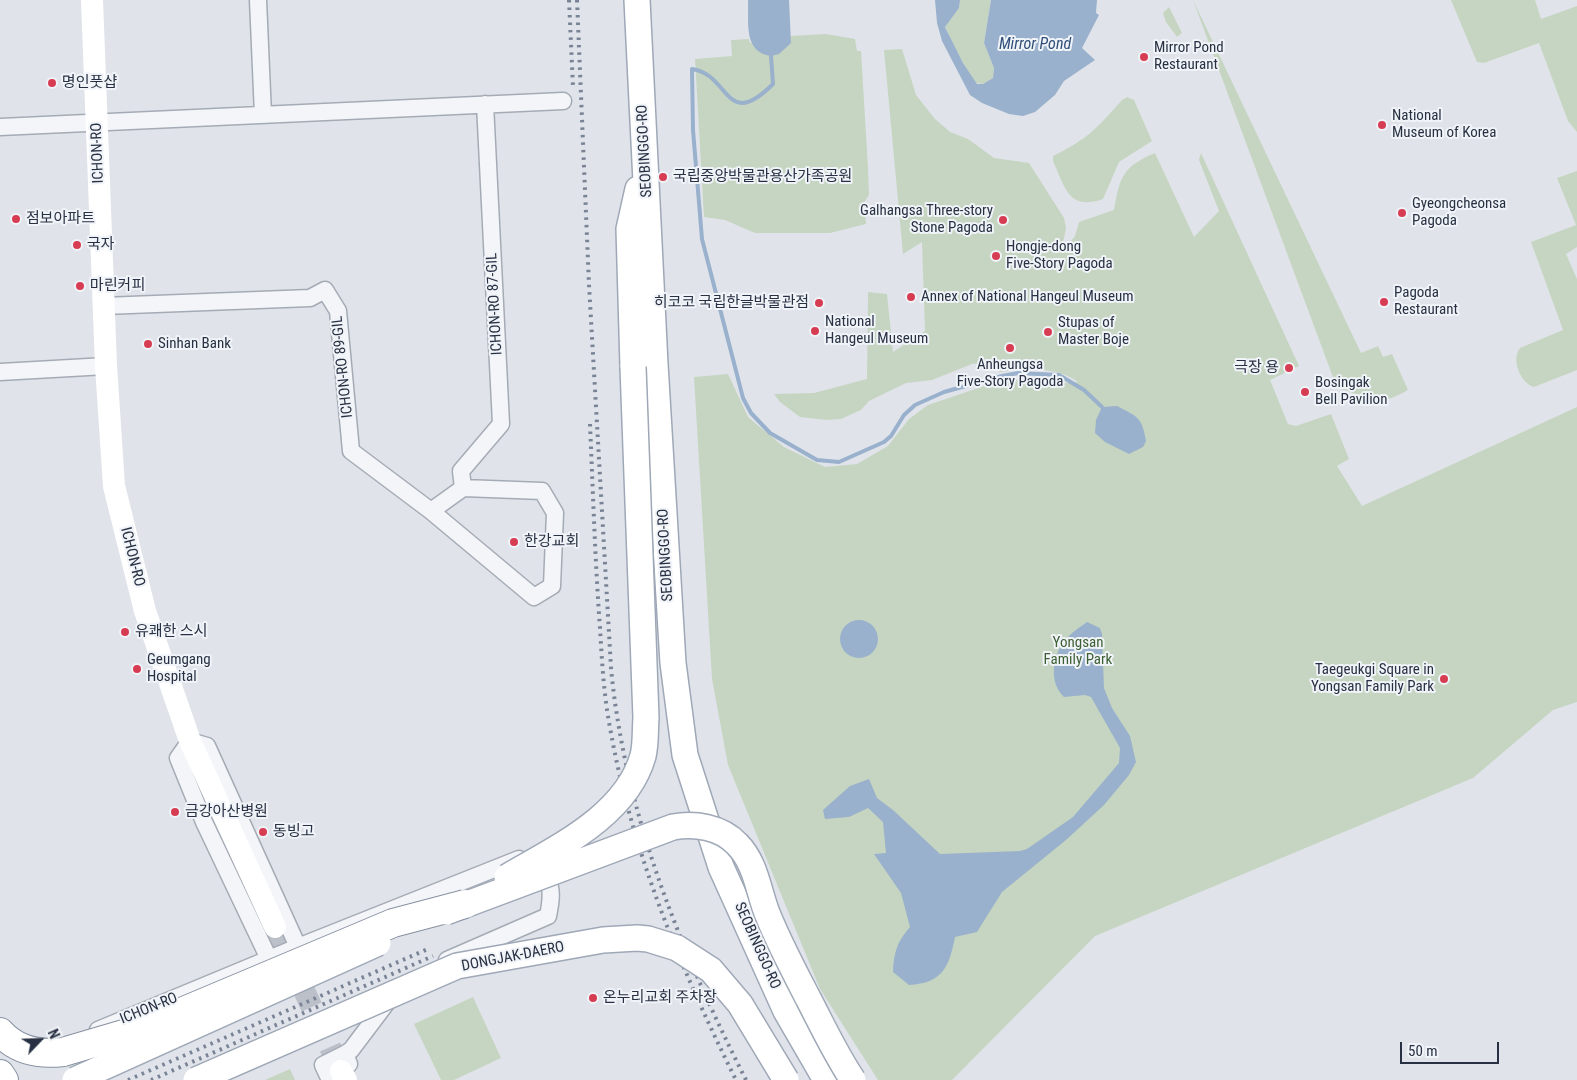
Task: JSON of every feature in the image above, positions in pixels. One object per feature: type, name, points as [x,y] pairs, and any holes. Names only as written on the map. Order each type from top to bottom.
[{"type":"highway","points":[[0,1022],[13,1036],[12,1043],[25,1050],[50,1053],[63,1052],[140,1029],[393,923],[465,904]]},
{"type":"highway","points":[[0,1074],[4,1080]]},
{"type":"main road","name":"SEOBINGGO-RO","points":[[637,0],[673,663],[685,755],[721,867],[786,1011],[826,1080]]},
{"type":"main road","points":[[465,904],[600,819],[626,790],[643,757],[646,718],[629,229],[645,160]]},
{"type":"main road","points":[[75,1080],[465,904],[673,827],[693,825],[718,832],[737,844],[751,864],[767,913],[787,957],[840,1060],[853,1080]]},
{"type":"main road","name":"DONGJAK-DAERO","points":[[196,1080],[457,966],[608,939],[637,938],[648,939],[677,948],[711,970],[740,1004],[786,1080]]},
{"type":"street","name":"ICHON-RO","points":[[92,0],[106,366],[114,486],[145,612],[190,742],[275,928]]},
{"type":"street","points":[[258,0],[263,115]]},
{"type":"street","points":[[0,127],[563,101]]},
{"type":"street","name":"ICHON-RO 87-GIL","points":[[463,488],[461,471],[501,424],[485,104]]},
{"type":"street","name":"ICHON-RO 89-GIL","points":[[104,306],[310,298],[325,290],[338,311],[351,451],[431,511],[534,597],[552,586],[555,512],[542,491],[463,488]]},
{"type":"street","points":[[0,372],[106,366]]},
{"type":"street","points":[[431,511],[463,488]]},
{"type":"street","points":[[269,959],[204,822],[178,758],[190,742],[207,746],[298,947]]},
{"type":"street","name":"ICHON-RO","points":[[13,1036],[53,1042],[83,1036],[298,947],[519,859],[537,867],[550,881],[552,898],[548,916],[404,978],[351,1050],[343,1073]]},
{"type":"green space","points":[[960,0],[991,0],[984,43],[994,68],[993,78],[983,84],[975,83],[955,49],[945,26],[959,8]]},
{"type":"green space","points":[[1193,0],[1361,353],[1378,346],[1383,357],[1392,354],[1408,390],[1379,401],[1337,388]]},
{"type":"green space","points":[[1451,0],[1535,0],[1541,19],[1577,6],[1577,132],[1568,121],[1539,43],[1484,63],[1477,62]]},
{"type":"green space","points":[[1169,7],[1182,33],[1177,37],[1166,22],[1163,13]]},
{"type":"green space","points":[[826,34],[855,39],[857,51],[861,51],[869,195],[864,203],[866,224],[830,233],[755,233],[725,220],[704,217],[695,59],[732,56],[731,40],[749,39],[750,43],[791,43],[790,36]]},
{"type":"green space","name":"Yongsan Family Park","points":[[902,49],[916,95],[935,119],[950,132],[968,139],[994,158],[1029,163],[1064,218],[1066,228],[1061,253],[1075,236],[1079,222],[1114,210],[1118,189],[1124,174],[1136,163],[1155,153],[1194,237],[1219,211],[1199,160],[1201,153],[1299,366],[1270,380],[1288,424],[1296,426],[1331,414],[1349,459],[1337,466],[1362,506],[1577,407],[1577,702],[1553,710],[1473,778],[1095,936],[952,1080],[878,1080],[820,989],[728,765],[712,679],[694,377],[728,374],[748,417],[784,447],[825,467],[857,464],[888,446],[909,419],[928,405],[1002,380],[1056,378],[1065,383],[1078,382],[1060,373],[1050,371],[1019,370],[999,372],[998,361],[972,364],[932,380],[906,383],[869,401],[861,410],[841,419],[826,420],[800,417],[780,402],[774,394],[814,393],[867,379],[868,292],[887,294],[893,352],[925,331],[922,242],[903,254],[884,50]]},
{"type":"green space","points":[[1127,97],[1134,100],[1152,141],[1119,162],[1103,199],[1082,202],[1075,199],[1065,188],[1053,161],[1053,156],[1084,138]]},
{"type":"green space","points":[[1577,171],[1577,247],[1566,254],[1577,279],[1577,370],[1534,387],[1525,381],[1518,370],[1517,353],[1520,348],[1563,330],[1531,242],[1576,225],[1557,178]]},
{"type":"green space","points":[[473,997],[501,1058],[454,1080],[441,1080],[414,1024]]},
{"type":"green space","points":[[290,1069],[295,1080],[265,1080]]},
{"type":"water","points":[[748,0],[789,0],[791,43],[779,54],[771,56],[762,53],[752,43],[748,27]]},
{"type":"water","name":"Mirror Pond","points":[[935,0],[960,0],[959,8],[945,27],[963,63],[977,84],[983,84],[993,78],[994,68],[984,43],[991,0],[1097,0],[1096,13],[1099,15],[1082,48],[1095,60],[1064,81],[1055,95],[1035,112],[1023,116],[1009,114],[982,103],[970,95],[942,41],[937,23]]},
{"type":"water","points":[[1117,406],[1138,419],[1143,427],[1146,441],[1143,447],[1129,454],[1105,442],[1095,433],[1096,420],[1102,407]]},
{"type":"water","points":[[859,620],[872,626],[878,639],[872,652],[859,658],[846,652],[840,639],[846,626]]},
{"type":"water","points":[[1087,622],[1100,628],[1102,634],[1104,688],[1112,708],[1130,736],[1136,762],[1129,775],[1104,805],[1066,840],[1002,892],[977,932],[955,937],[947,965],[937,977],[920,984],[909,985],[893,972],[897,948],[910,927],[901,893],[874,854],[886,853],[883,822],[868,808],[849,817],[825,819],[823,810],[850,786],[869,779],[877,798],[893,810],[940,854],[1020,851],[1027,849],[1073,817],[1119,763],[1120,748],[1091,697],[1085,695],[1064,697],[1059,691],[1054,676],[1055,661],[1061,646],[1070,635]]},
{"type":"waterway","points":[[771,56],[773,84],[757,97],[745,103],[736,102],[714,80],[704,73],[692,69],[693,130],[702,239],[743,398],[751,413],[770,433],[817,460],[839,462],[884,442],[891,436],[904,415],[915,405],[944,392],[1002,376],[1018,373],[1059,375],[1084,390],[1102,407]]},
{"type":"tunnel","points":[[275,927],[341,1071]]},
{"type":"railway","points":[[569,0],[573,87]]},
{"type":"railway","points":[[577,0],[589,285],[611,668],[618,723],[642,828],[659,880],[699,981],[746,1080]]},
{"type":"railway","points":[[590,424],[604,680],[609,720],[620,778],[632,823],[661,911],[696,996],[736,1080]]},
{"type":"railway","points":[[128,1080],[428,949]]},
{"type":"railway","points":[[151,1080],[433,956]]},
{"type":"place","name":"Mirror Pond Restaurant","points":[[1144,57]]},
{"type":"place","name":"명인풋샵","points":[[52,83]]},
{"type":"place","name":"National Museum of Korea","points":[[1382,125]]},
{"type":"place","name":"국립중앙박물관용산가족공원","points":[[663,177]]},
{"type":"place","name":"Gyeongcheonsa Pagoda","points":[[1402,213]]},
{"type":"place","name":"점보아파트","points":[[16,219]]},
{"type":"place","name":"Galhangsa Three-story Stone Pagoda","points":[[1003,220]]},
{"type":"place","name":"국자","points":[[77,245]]},
{"type":"place","name":"Hongje-dong Five-Story Pagoda","points":[[996,256]]},
{"type":"place","name":"마린커피","points":[[80,286]]},
{"type":"place","name":"Annex of National Hangeul Museum","points":[[911,297]]},
{"type":"place","name":"Pagoda Restaurant","points":[[1384,302]]},
{"type":"place","name":"히코코 국립한글박물관점","points":[[819,303]]},
{"type":"place","name":"National Hangeul Museum","points":[[815,331]]},
{"type":"place","name":"Stupas of Master Boje","points":[[1048,332]]},
{"type":"place","name":"Sinhan Bank","points":[[148,344]]},
{"type":"place","name":"Anheungsa Five-Story Pagoda","points":[[1010,348]]},
{"type":"place","name":"극장 용","points":[[1289,368]]},
{"type":"place","name":"Bosingak Bell Pavilion","points":[[1305,392]]},
{"type":"place","name":"한강교회","points":[[514,542]]},
{"type":"place","name":"유쾌한 스시","points":[[125,632]]},
{"type":"place","name":"Geumgang Hospital","points":[[137,669]]},
{"type":"place","name":"Taegeukgi Square in Yongsan Family Park","points":[[1444,679]]},
{"type":"place","name":"금강아산병원","points":[[175,812]]},
{"type":"place","name":"동빙고","points":[[263,832]]},
{"type":"place","name":"온누리교회 주차장","points":[[593,998]]}]
